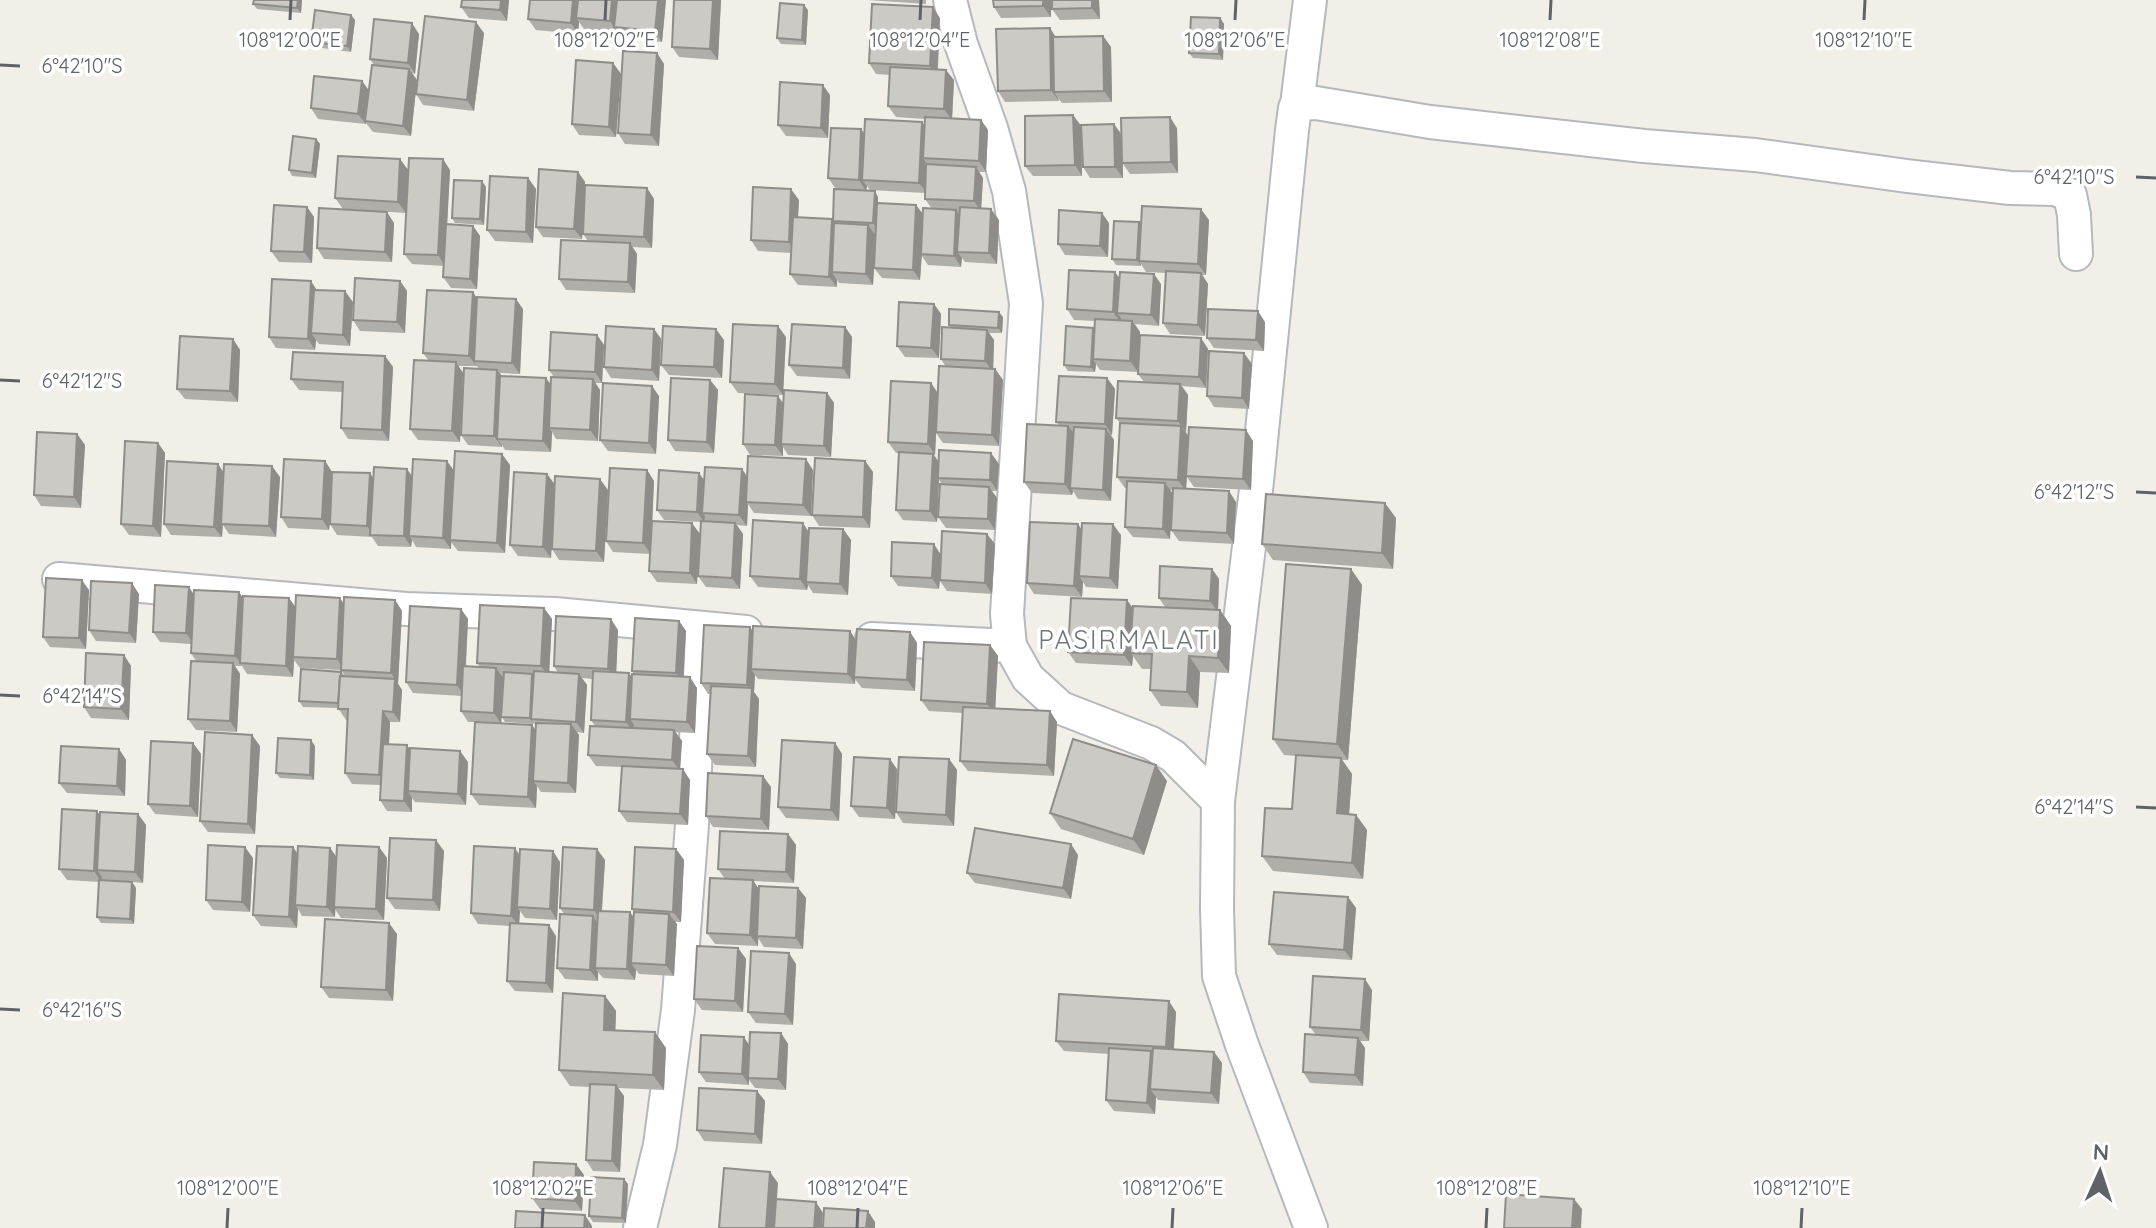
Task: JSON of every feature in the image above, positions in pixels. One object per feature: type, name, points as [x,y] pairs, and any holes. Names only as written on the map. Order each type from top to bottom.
[{"type":"street","points":[[950,0],[961,44],[991,128],[1009,191],[1026,303],[1007,614],[1010,646],[1028,678],[1061,708],[1162,749],[1218,801]]},
{"type":"street","points":[[1310,0],[1292,130],[1257,481],[1218,801],[1217,909],[1219,976],[1311,1228]]},
{"type":"street","points":[[1297,105],[1316,103],[1430,122],[1755,155],[1981,185],[2055,189],[2070,195],[2076,254]]},
{"type":"street","points":[[59,579],[406,609],[555,614],[775,634]]},
{"type":"street","points":[[640,1228],[662,1133],[678,1010],[694,798],[700,629]]},
{"type":"street","points":[[838,637],[1010,646]]},
{"type":"building","points":[[254,0],[298,0],[297,8],[253,4]]},
{"type":"building","points":[[462,0],[501,0],[500,10],[461,7]]},
{"type":"building","points":[[530,0],[573,0],[571,23],[528,19]]},
{"type":"building","points":[[578,0],[612,0],[610,21],[576,18]]},
{"type":"building","points":[[617,0],[658,0],[655,31],[614,27]]},
{"type":"building","points":[[674,0],[713,0],[710,49],[672,47]]},
{"type":"building","points":[[993,0],[1043,0],[1043,6],[994,7]]},
{"type":"building","points":[[1052,0],[1092,0],[1092,8],[1052,9]]},
{"type":"building","points":[[780,3],[804,5],[802,40],[777,38]]},
{"type":"building","points":[[872,4],[933,7],[930,66],[869,63]]},
{"type":"building","points":[[315,10],[351,15],[347,46],[311,42]]},
{"type":"building","points":[[425,16],[476,22],[467,100],[416,94]]},
{"type":"building","points":[[1191,17],[1220,18],[1219,54],[1189,53]]},
{"type":"building","points":[[374,19],[412,23],[408,63],[370,59]]},
{"type":"building","points":[[1050,28],[1051,90],[998,91],[996,29]]},
{"type":"building","points":[[1103,36],[1104,91],[1054,92],[1053,37]]},
{"type":"building","points":[[623,51],[657,53],[651,135],[618,133]]},
{"type":"building","points":[[576,60],[613,63],[609,127],[572,124]]},
{"type":"building","points":[[372,65],[409,69],[403,126],[365,121]]},
{"type":"building","points":[[890,67],[946,70],[944,109],[888,106]]},
{"type":"building","points":[[314,76],[362,81],[358,114],[311,108]]},
{"type":"building","points":[[780,82],[823,85],[821,128],[778,125]]},
{"type":"building","points":[[1073,115],[1075,165],[1025,166],[1025,116]]},
{"type":"building","points":[[925,117],[981,120],[979,161],[923,158]]},
{"type":"building","points":[[1170,117],[1171,162],[1122,163],[1121,118]]},
{"type":"building","points":[[865,119],[922,122],[919,183],[862,180]]},
{"type":"building","points":[[1114,124],[1115,167],[1083,167],[1081,125]]},
{"type":"building","points":[[831,128],[861,129],[859,180],[828,178]]},
{"type":"building","points":[[293,136],[316,139],[312,173],[289,170]]},
{"type":"building","points":[[338,156],[400,159],[398,202],[335,198]]},
{"type":"building","points":[[409,158],[443,159],[438,255],[404,254]]},
{"type":"building","points":[[926,164],[976,167],[974,201],[925,199]]},
{"type":"building","points":[[539,169],[578,172],[574,229],[536,227]]},
{"type":"building","points":[[490,176],[528,178],[526,232],[487,230]]},
{"type":"building","points":[[454,180],[482,181],[480,219],[452,218]]},
{"type":"building","points":[[585,185],[647,188],[644,237],[583,234]]},
{"type":"building","points":[[753,187],[791,189],[789,242],[751,240]]},
{"type":"building","points":[[834,189],[875,191],[873,223],[833,221]]},
{"type":"building","points":[[877,203],[916,205],[913,270],[874,268]]},
{"type":"building","points":[[274,205],[307,207],[304,252],[271,251]]},
{"type":"building","points":[[1142,206],[1201,209],[1198,264],[1139,261]]},
{"type":"building","points":[[960,207],[991,209],[989,253],[957,252]]},
{"type":"building","points":[[319,208],[387,212],[385,252],[317,248]]},
{"type":"building","points":[[923,208],[956,210],[954,256],[921,254]]},
{"type":"building","points":[[1059,210],[1102,213],[1100,246],[1058,244]]},
{"type":"building","points":[[793,217],[832,219],[829,277],[790,274]]},
{"type":"building","points":[[1114,221],[1139,222],[1137,260],[1112,259]]},
{"type":"building","points":[[834,223],[868,225],[866,274],[832,272]]},
{"type":"building","points":[[446,224],[473,226],[470,279],[443,277]]},
{"type":"building","points":[[561,240],[630,243],[628,282],[559,279]]},
{"type":"building","points":[[1069,270],[1115,272],[1113,312],[1067,309]]},
{"type":"building","points":[[1166,271],[1201,273],[1198,325],[1163,323]]},
{"type":"building","points":[[1120,272],[1154,274],[1151,315],[1117,313]]},
{"type":"building","points":[[355,278],[400,281],[397,322],[353,320]]},
{"type":"building","points":[[272,279],[311,281],[308,339],[269,337]]},
{"type":"building","points":[[314,290],[345,291],[343,335],[311,333]]},
{"type":"building","points":[[427,290],[473,292],[469,356],[423,353]]},
{"type":"building","points":[[477,297],[516,299],[512,363],[474,361]]},
{"type":"building","points":[[899,302],[934,304],[931,348],[897,346]]},
{"type":"building","points":[[949,309],[999,312],[998,328],[949,325]]},
{"type":"building","points":[[1208,309],[1258,311],[1256,340],[1207,338]]},
{"type":"building","points":[[1095,319],[1132,321],[1130,361],[1093,359]]},
{"type":"building","points":[[733,324],[778,326],[775,384],[730,382]]},
{"type":"building","points":[[792,324],[845,327],[843,368],[789,365]]},
{"type":"building","points":[[606,326],[654,329],[652,370],[604,367]]},
{"type":"building","points":[[663,326],[716,329],[714,367],[661,365]]},
{"type":"building","points":[[1066,326],[1093,328],[1091,367],[1064,365]]},
{"type":"building","points":[[942,327],[987,330],[985,361],[941,359]]},
{"type":"building","points":[[551,332],[597,335],[595,372],[549,370]]},
{"type":"building","points":[[1140,335],[1201,338],[1199,377],[1138,374]]},
{"type":"building","points":[[180,336],[233,339],[230,391],[177,389]]},
{"type":"building","points":[[1209,351],[1244,353],[1242,398],[1207,396]]},
{"type":"building","points":[[293,352],[385,356],[382,430],[341,428],[343,382],[291,379]]},
{"type":"building","points":[[414,360],[456,362],[452,431],[410,429]]},
{"type":"building","points":[[939,366],[995,369],[992,435],[936,432]]},
{"type":"building","points":[[464,368],[497,370],[494,436],[461,435]]},
{"type":"building","points":[[500,376],[546,378],[543,441],[497,439]]},
{"type":"building","points":[[1059,376],[1107,378],[1105,424],[1056,422]]},
{"type":"building","points":[[551,377],[593,379],[590,430],[549,428]]},
{"type":"building","points":[[671,378],[710,380],[707,442],[668,440]]},
{"type":"building","points":[[891,381],[931,383],[928,444],[888,442]]},
{"type":"building","points":[[1118,381],[1180,384],[1178,421],[1116,418]]},
{"type":"building","points":[[603,383],[652,386],[649,443],[600,440]]},
{"type":"building","points":[[784,390],[827,393],[824,446],[781,444]]},
{"type":"building","points":[[745,394],[778,396],[775,445],[743,444]]},
{"type":"building","points":[[1120,423],[1181,426],[1178,480],[1117,477]]},
{"type":"building","points":[[1027,424],[1068,426],[1065,484],[1024,482]]},
{"type":"building","points":[[1074,427],[1106,429],[1103,490],[1070,488]]},
{"type":"building","points":[[1189,427],[1246,430],[1243,479],[1186,476]]},
{"type":"building","points":[[37,432],[77,434],[74,497],[34,495]]},
{"type":"building","points":[[125,441],[158,443],[153,526],[121,524]]},
{"type":"building","points":[[939,450],[991,453],[990,480],[938,478]]},
{"type":"building","points":[[455,451],[502,454],[497,543],[450,540]]},
{"type":"building","points":[[899,452],[933,454],[930,511],[896,510]]},
{"type":"building","points":[[748,456],[806,459],[803,505],[746,502]]},
{"type":"building","points":[[815,458],[865,461],[863,517],[812,515]]},
{"type":"building","points":[[284,459],[325,461],[322,519],[281,517]]},
{"type":"building","points":[[413,459],[447,461],[443,538],[409,536]]},
{"type":"building","points":[[167,461],[218,464],[214,527],[164,524]]},
{"type":"building","points":[[224,464],[272,466],[269,526],[221,524]]},
{"type":"building","points":[[374,467],[407,469],[404,536],[370,535]]},
{"type":"building","points":[[705,467],[742,469],[739,515],[702,513]]},
{"type":"building","points":[[610,468],[647,470],[643,543],[606,541]]},
{"type":"building","points":[[659,470],[699,473],[697,512],[657,510]]},
{"type":"building","points":[[332,472],[370,473],[367,526],[330,524]]},
{"type":"building","points":[[514,472],[547,474],[543,547],[510,545]]},
{"type":"building","points":[[555,476],[600,479],[596,551],[552,549]]},
{"type":"building","points":[[1127,481],[1165,483],[1163,529],[1125,527]]},
{"type":"building","points":[[940,484],[989,487],[988,519],[938,517]]},
{"type":"building","points":[[1173,488],[1229,491],[1227,533],[1171,530]]},
{"type":"building","points":[[1266,494],[1385,503],[1382,553],[1262,544]]},
{"type":"building","points":[[753,520],[803,523],[800,579],[750,576]]},
{"type":"building","points":[[652,521],[692,523],[690,573],[649,571]]},
{"type":"building","points":[[701,521],[735,523],[732,578],[698,576]]},
{"type":"building","points":[[1030,522],[1078,524],[1074,586],[1027,583]]},
{"type":"building","points":[[1082,523],[1113,524],[1110,578],[1079,576]]},
{"type":"building","points":[[809,528],[843,529],[840,584],[806,582]]},
{"type":"building","points":[[942,531],[987,534],[985,583],[940,580]]},
{"type":"building","points":[[892,542],[934,544],[932,578],[891,576]]},
{"type":"building","points":[[1286,564],[1351,569],[1337,744],[1273,739]]},
{"type":"building","points":[[1160,566],[1212,569],[1210,601],[1159,598]]},
{"type":"building","points":[[46,578],[82,580],[79,638],[43,637]]},
{"type":"building","points":[[91,581],[132,583],[129,633],[89,630]]},
{"type":"building","points":[[155,585],[189,587],[186,633],[153,632]]},
{"type":"building","points":[[194,590],[239,592],[235,656],[191,653]]},
{"type":"building","points":[[296,595],[340,598],[337,659],[293,657]]},
{"type":"building","points":[[243,596],[289,598],[286,666],[240,663]]},
{"type":"building","points":[[344,597],[395,600],[391,673],[341,670]]},
{"type":"building","points":[[1071,598],[1127,600],[1124,655],[1068,652]]},
{"type":"building","points":[[480,605],[544,608],[541,666],[477,663]]},
{"type":"building","points":[[410,606],[461,609],[457,685],[406,682]]},
{"type":"building","points":[[1133,606],[1220,610],[1218,658],[1189,656],[1187,692],[1150,690],[1152,654],[1130,653]]},
{"type":"building","points":[[556,616],[611,619],[608,669],[554,666]]},
{"type":"building","points":[[635,618],[679,621],[676,673],[632,671]]},
{"type":"building","points":[[704,625],[750,627],[747,685],[701,683]]},
{"type":"building","points":[[753,626],[850,631],[848,674],[751,669]]},
{"type":"building","points":[[857,629],[910,632],[907,680],[854,677]]},
{"type":"building","points":[[924,642],[990,645],[987,704],[921,700]]},
{"type":"building","points":[[86,653],[124,655],[121,709],[84,707]]},
{"type":"building","points":[[191,661],[233,663],[230,721],[188,719]]},
{"type":"building","points":[[463,666],[496,668],[494,713],[461,711]]},
{"type":"building","points":[[301,669],[341,672],[338,703],[299,701]]},
{"type":"building","points":[[534,671],[579,674],[576,722],[531,719]]},
{"type":"building","points":[[593,671],[629,673],[626,722],[591,720]]},
{"type":"building","points":[[504,672],[532,674],[530,718],[501,717]]},
{"type":"building","points":[[632,674],[690,677],[687,722],[630,719]]},
{"type":"building","points":[[340,676],[395,679],[393,712],[383,711],[379,775],[345,773],[348,709],[338,709]]},
{"type":"building","points":[[711,686],[752,688],[748,756],[707,754]]},
{"type":"building","points":[[963,707],[1050,711],[1047,765],[960,761]]},
{"type":"building","points":[[475,722],[532,725],[528,797],[471,794]]},
{"type":"building","points":[[536,723],[571,724],[568,783],[533,781]]},
{"type":"building","points":[[590,726],[674,730],[672,760],[588,755]]},
{"type":"building","points":[[205,732],[252,735],[248,824],[200,821]]},
{"type":"building","points":[[278,738],[311,740],[310,775],[276,773]]},
{"type":"building","points":[[1073,739],[1156,765],[1133,839],[1050,813]]},
{"type":"building","points":[[782,740],[835,743],[831,810],[778,807]]},
{"type":"building","points":[[151,741],[193,743],[190,806],[148,804]]},
{"type":"building","points":[[383,744],[407,745],[404,801],[380,800]]},
{"type":"building","points":[[61,746],[119,749],[117,786],[59,783]]},
{"type":"building","points":[[410,748],[460,751],[458,794],[408,791]]},
{"type":"building","points":[[1296,755],[1341,758],[1337,813],[1356,815],[1352,863],[1262,856],[1265,808],[1292,809]]},
{"type":"building","points":[[854,757],[890,759],[887,808],[851,806]]},
{"type":"building","points":[[899,757],[949,759],[946,815],[896,812]]},
{"type":"building","points":[[622,766],[683,769],[680,814],[619,811]]},
{"type":"building","points":[[708,773],[763,776],[761,819],[706,816]]},
{"type":"building","points":[[62,809],[97,811],[94,871],[59,869]]},
{"type":"building","points":[[100,812],[138,814],[135,872],[97,870]]},
{"type":"building","points":[[975,828],[1071,844],[1063,888],[967,873]]},
{"type":"building","points":[[720,831],[788,834],[786,872],[718,869]]},
{"type":"building","points":[[390,838],[436,840],[433,900],[387,898]]},
{"type":"building","points":[[208,845],[245,847],[242,902],[206,900]]},
{"type":"building","points":[[337,845],[379,847],[376,909],[334,907]]},
{"type":"building","points":[[257,846],[293,847],[289,917],[253,915]]},
{"type":"building","points":[[298,846],[330,848],[327,907],[295,905]]},
{"type":"building","points":[[474,846],[515,848],[511,916],[471,913]]},
{"type":"building","points":[[563,847],[597,849],[594,910],[560,908]]},
{"type":"building","points":[[635,847],[676,849],[673,912],[632,909]]},
{"type":"building","points":[[520,849],[553,851],[550,909],[517,907]]},
{"type":"building","points":[[710,878],[753,880],[750,935],[707,933]]},
{"type":"building","points":[[99,880],[132,882],[130,919],[97,917]]},
{"type":"building","points":[[759,886],[798,888],[796,938],[757,936]]},
{"type":"building","points":[[1274,892],[1348,897],[1344,950],[1269,944]]},
{"type":"building","points":[[598,911],[630,912],[627,969],[595,968]]},
{"type":"building","points":[[634,912],[669,914],[666,965],[631,963]]},
{"type":"building","points":[[560,914],[593,916],[590,970],[557,968]]},
{"type":"building","points":[[325,919],[389,923],[386,990],[321,987]]},
{"type":"building","points":[[510,923],[549,925],[546,983],[507,981]]},
{"type":"building","points":[[697,946],[738,948],[735,1001],[694,999]]},
{"type":"building","points":[[751,951],[789,953],[785,1014],[748,1012]]},
{"type":"building","points":[[1313,976],[1365,979],[1361,1030],[1310,1027]]},
{"type":"building","points":[[563,993],[605,996],[604,1030],[655,1032],[653,1075],[559,1070]]},
{"type":"building","points":[[1059,994],[1169,1001],[1166,1047],[1056,1041]]},
{"type":"building","points":[[750,1032],[781,1033],[778,1079],[748,1078]]},
{"type":"building","points":[[1305,1034],[1358,1038],[1355,1075],[1303,1072]]},
{"type":"building","points":[[701,1035],[744,1037],[742,1074],[699,1072]]},
{"type":"building","points":[[1109,1048],[1151,1051],[1147,1103],[1106,1100]]},
{"type":"building","points":[[1153,1048],[1214,1052],[1211,1093],[1150,1089]]},
{"type":"building","points":[[590,1084],[616,1085],[612,1161],[586,1160]]},
{"type":"building","points":[[699,1088],[757,1091],[755,1134],[697,1130]]},
{"type":"building","points":[[534,1162],[576,1164],[575,1201],[532,1198]]},
{"type":"building","points":[[724,1168],[770,1172],[766,1228],[719,1228]]},
{"type":"building","points":[[591,1177],[624,1179],[622,1218],[589,1216]]},
{"type":"building","points":[[1506,1194],[1574,1199],[1572,1228],[1504,1228]]},
{"type":"building","points":[[776,1199],[816,1202],[814,1228],[774,1228]]},
{"type":"building","points":[[824,1208],[868,1211],[866,1228],[823,1228]]},
{"type":"building","points":[[516,1211],[585,1215],[584,1228],[515,1228]]},
{"type":"district","name":"PASIRMALATI","points":[[1129,640]]}]
